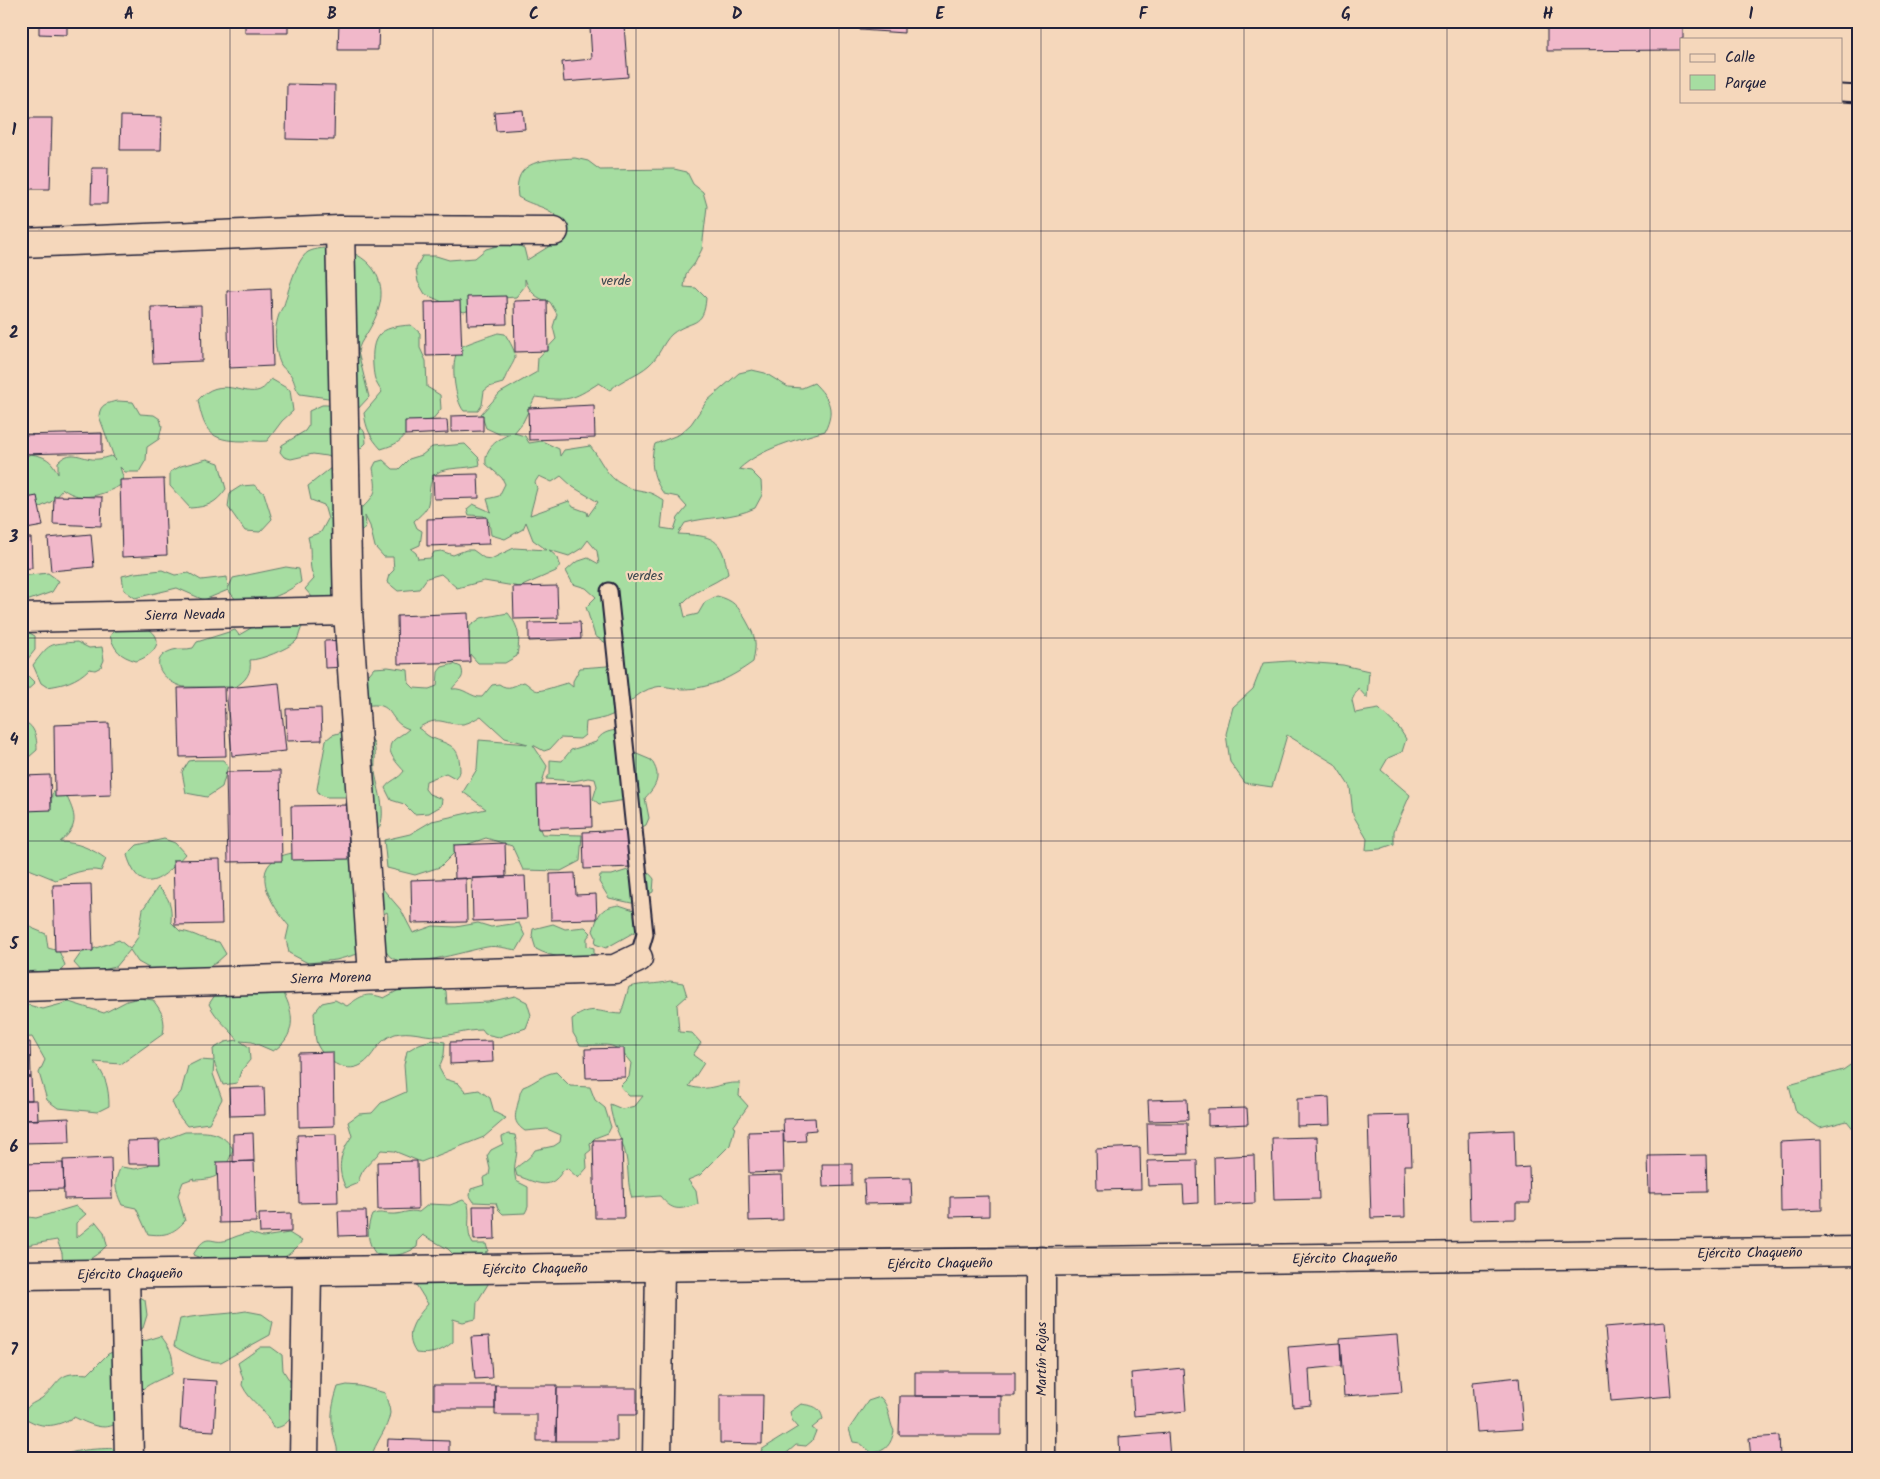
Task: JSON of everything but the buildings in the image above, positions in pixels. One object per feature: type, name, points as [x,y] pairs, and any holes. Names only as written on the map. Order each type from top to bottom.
[{"type":"street","points":[[21,243],[340,230],[554,231]]},
{"type":"street","points":[[340,230],[348,611],[373,975]]},
{"type":"street","name":"Sierra Nevada","points":[[21,618],[348,611]]},
{"type":"street","name":"Sierra Morena","points":[[21,987],[616,969],[638,958]]},
{"type":"street","name":"Ejército Chaqueño","points":[[21,1275],[307,1273],[660,1266],[1859,1251]]},
{"type":"street","name":"Martín Rojas","points":[[1041,1261],[1041,1458]]},
{"type":"street","points":[[658,1458],[660,1266]]},
{"type":"street","points":[[304,1458],[307,1273]]},
{"type":"street","points":[[125,1274],[130,1458]]},
{"type":"lane","points":[[1842,93],[1859,94]]},
{"type":"lane","points":[[609,591],[645,934],[638,958]]},
{"type":"green space","points":[[575,158],[588,161],[600,170],[674,169],[687,172],[693,184],[703,192],[707,206],[702,249],[695,263],[686,274],[684,287],[696,288],[706,298],[705,308],[703,315],[699,319],[672,334],[649,365],[610,390],[599,383],[569,398],[535,397],[523,422],[514,433],[525,436],[529,443],[542,441],[559,449],[560,456],[564,450],[590,446],[608,473],[617,482],[652,494],[664,501],[661,528],[674,530],[678,518],[687,507],[678,497],[664,494],[657,482],[652,464],[655,444],[680,434],[691,424],[707,401],[739,373],[752,370],[765,373],[788,387],[802,388],[814,383],[827,400],[830,417],[825,431],[768,450],[739,469],[751,471],[761,481],[762,495],[755,508],[729,516],[685,523],[678,534],[714,540],[719,545],[726,561],[728,574],[698,591],[682,604],[685,617],[698,614],[705,602],[717,596],[727,599],[740,611],[754,636],[753,662],[729,677],[702,687],[683,689],[659,687],[649,689],[606,718],[586,722],[585,735],[580,739],[560,738],[550,749],[544,751],[533,745],[547,766],[537,809],[542,834],[582,835],[580,861],[561,871],[523,870],[512,846],[486,838],[460,847],[440,867],[415,875],[387,868],[384,840],[410,834],[432,821],[486,809],[463,792],[477,769],[479,740],[528,744],[505,738],[481,716],[463,724],[437,721],[418,728],[430,737],[449,745],[456,751],[460,763],[460,772],[455,778],[446,773],[426,781],[425,789],[429,794],[442,799],[441,806],[429,813],[414,814],[404,804],[391,800],[385,788],[404,771],[393,758],[390,746],[394,740],[409,729],[396,721],[390,712],[382,706],[364,706],[365,679],[374,668],[388,667],[408,670],[409,683],[414,688],[429,689],[437,686],[438,672],[442,667],[454,664],[461,667],[463,674],[452,689],[478,697],[482,697],[492,685],[499,684],[509,687],[524,682],[538,691],[568,683],[573,687],[573,681],[580,668],[607,666],[615,654],[606,643],[595,636],[586,607],[596,597],[586,588],[573,584],[566,571],[576,562],[588,558],[599,564],[597,551],[588,540],[582,548],[569,556],[549,550],[558,558],[560,565],[556,571],[520,587],[484,581],[457,588],[441,574],[427,578],[419,589],[398,591],[387,582],[389,575],[394,570],[393,557],[384,557],[375,547],[370,526],[365,516],[366,526],[357,536],[362,549],[355,561],[349,599],[313,598],[305,589],[314,579],[308,537],[321,532],[328,519],[324,505],[311,500],[308,486],[341,460],[354,462],[360,475],[351,502],[363,507],[374,493],[373,468],[376,462],[383,460],[393,469],[399,469],[409,459],[422,455],[432,447],[465,444],[479,458],[480,465],[445,470],[434,476],[430,484],[427,507],[414,521],[417,528],[422,531],[420,545],[411,549],[416,553],[418,559],[431,558],[434,552],[441,551],[453,555],[466,550],[473,550],[484,558],[491,559],[514,548],[547,550],[533,540],[526,522],[523,529],[505,539],[491,535],[489,522],[484,516],[469,515],[467,509],[473,504],[491,512],[487,499],[499,496],[505,484],[502,478],[486,464],[486,458],[493,445],[510,434],[499,434],[486,428],[481,414],[500,393],[537,372],[538,358],[556,339],[553,327],[557,314],[550,302],[537,297],[531,291],[525,279],[525,286],[516,297],[503,298],[464,312],[425,294],[418,282],[416,269],[422,256],[436,256],[449,260],[475,258],[486,249],[511,242],[524,248],[527,260],[561,239],[565,226],[548,210],[518,197],[518,184],[520,175],[533,164],[543,161]],"holes":[[[539,476],[552,482],[561,476],[573,487],[598,502],[588,516],[587,512],[573,507],[569,501],[530,515],[537,488],[535,482]]]},
{"type":"green space","points":[[335,247],[352,252],[366,261],[374,270],[380,286],[381,295],[378,311],[358,352],[369,397],[355,412],[328,398],[300,394],[291,375],[281,365],[278,358],[275,335],[280,311],[284,305],[293,277],[304,256],[308,252],[321,248]]},
{"type":"green space","points":[[411,325],[420,333],[420,348],[426,361],[427,387],[440,395],[441,409],[432,420],[410,423],[406,434],[400,440],[381,449],[369,432],[364,413],[382,392],[376,383],[374,374],[374,347],[379,335],[384,331]]},
{"type":"green space","points":[[498,333],[505,334],[514,350],[513,363],[503,383],[489,387],[484,391],[482,405],[478,411],[464,411],[458,398],[454,379],[457,352],[463,346]]},
{"type":"green space","points":[[271,379],[290,390],[293,411],[282,421],[267,441],[232,441],[223,439],[210,432],[200,411],[198,400],[207,392],[223,387],[246,391],[260,390]]},
{"type":"green space","points":[[118,401],[133,402],[140,414],[154,415],[160,419],[162,426],[159,439],[147,447],[146,460],[139,472],[125,472],[120,467],[123,477],[121,485],[107,492],[92,496],[77,496],[63,489],[51,502],[38,508],[21,502],[21,461],[30,454],[47,460],[53,465],[58,474],[58,462],[68,455],[93,459],[111,456],[115,460],[99,416],[101,409],[105,405]]},
{"type":"green space","points":[[322,405],[333,406],[362,429],[365,433],[366,443],[361,448],[333,457],[313,454],[291,459],[284,457],[280,452],[282,445],[305,431],[309,425],[309,411]]},
{"type":"green space","points":[[207,459],[219,463],[226,489],[219,498],[211,503],[202,507],[190,508],[170,486],[170,472],[181,466]]},
{"type":"green space","points":[[254,485],[264,493],[272,519],[260,532],[245,531],[228,507],[230,493],[241,486]]},
{"type":"green space","points":[[286,567],[299,569],[301,582],[271,598],[256,600],[237,601],[228,590],[204,600],[177,588],[135,598],[124,590],[122,576],[162,570],[175,575],[189,573],[201,580],[227,577],[228,589],[233,578]]},
{"type":"green space","points":[[48,573],[59,581],[52,592],[21,603],[21,576]]},
{"type":"green space","points":[[508,613],[517,628],[519,644],[517,656],[505,663],[478,663],[468,652],[470,626],[481,618]]},
{"type":"green space","points":[[263,621],[298,621],[302,627],[297,639],[291,645],[267,656],[250,660],[247,676],[235,687],[184,687],[170,681],[160,670],[160,659],[164,654],[175,649],[193,648],[197,642],[235,630],[239,635]]},
{"type":"green space","points":[[138,623],[154,633],[157,644],[152,652],[136,661],[119,652],[110,636],[118,625]]},
{"type":"green space","points":[[21,628],[35,636],[35,650],[27,660],[25,673],[35,683],[21,696]]},
{"type":"green space","points":[[77,642],[89,648],[102,647],[104,660],[101,667],[95,670],[89,669],[80,677],[64,684],[47,687],[41,683],[33,665],[43,652],[55,644]]},
{"type":"green space","points":[[1290,661],[1343,665],[1369,671],[1367,698],[1358,688],[1352,700],[1355,713],[1379,709],[1399,728],[1406,739],[1402,752],[1388,758],[1381,770],[1410,795],[1394,831],[1394,844],[1380,849],[1366,850],[1367,839],[1353,815],[1350,787],[1335,764],[1287,735],[1272,787],[1245,783],[1230,762],[1226,734],[1233,707],[1253,689],[1263,663]]},
{"type":"green space","points":[[21,721],[32,728],[37,750],[21,764]]},
{"type":"green space","points":[[359,727],[373,742],[375,772],[381,799],[382,818],[380,827],[375,833],[366,838],[352,841],[347,840],[343,828],[353,817],[350,797],[326,797],[319,794],[317,789],[326,740],[332,735]]},
{"type":"green space","points":[[618,730],[632,752],[651,760],[657,776],[653,789],[645,798],[649,818],[646,825],[633,832],[626,800],[599,804],[593,799],[597,786],[595,779],[588,778],[574,781],[546,779],[550,774],[550,760],[562,761],[571,750],[596,742],[605,733]]},
{"type":"green space","points":[[223,760],[228,766],[222,787],[207,797],[186,793],[182,772],[189,761]]},
{"type":"green space","points":[[61,783],[72,808],[74,821],[68,835],[60,842],[84,847],[106,859],[101,871],[83,871],[56,880],[29,869],[21,860],[21,789],[28,802],[39,810],[51,807],[52,794]]},
{"type":"green space","points":[[164,839],[175,843],[185,854],[162,877],[146,881],[139,877],[133,869],[127,855],[137,845]]},
{"type":"green space","points":[[304,850],[356,851],[361,884],[382,888],[401,910],[413,933],[433,926],[456,927],[478,923],[491,927],[519,923],[525,936],[517,950],[491,947],[434,959],[404,961],[394,959],[387,953],[384,935],[388,917],[387,912],[378,918],[364,950],[358,954],[336,960],[308,963],[289,953],[286,939],[289,926],[278,912],[265,884],[265,875],[268,867],[274,860],[284,855]]},
{"type":"green space","points":[[631,869],[644,871],[652,876],[654,879],[653,892],[641,898],[636,904],[609,898],[599,882],[600,875],[612,875]]},
{"type":"green space","points":[[158,887],[169,903],[171,922],[180,931],[219,942],[226,954],[216,963],[203,969],[163,976],[138,962],[130,950],[116,967],[102,970],[96,975],[83,973],[74,963],[81,953],[119,940],[130,949],[138,937],[143,909]]},
{"type":"green space","points":[[619,905],[637,911],[638,930],[606,948],[595,944],[596,937],[593,931],[601,912]]},
{"type":"green space","points":[[21,919],[34,929],[46,934],[48,948],[59,951],[65,965],[57,976],[34,971],[21,974]]},
{"type":"green space","points":[[553,924],[565,929],[585,927],[591,933],[587,938],[587,946],[594,948],[594,955],[580,958],[565,958],[549,955],[536,949],[532,936],[533,929]]},
{"type":"green space","points":[[670,981],[683,983],[687,996],[677,1005],[679,1032],[692,1033],[701,1043],[693,1055],[704,1063],[689,1086],[708,1088],[740,1083],[739,1096],[748,1106],[733,1127],[735,1127],[730,1145],[700,1175],[688,1180],[696,1191],[698,1204],[686,1208],[673,1207],[660,1196],[632,1198],[629,1188],[626,1156],[612,1117],[610,1104],[622,1109],[635,1106],[643,1096],[629,1096],[620,1086],[629,1077],[631,1063],[625,1055],[609,1045],[580,1045],[573,1033],[572,1019],[579,1014],[596,1010],[621,1014],[629,987]]},
{"type":"green space","points":[[437,982],[446,991],[447,1004],[488,1002],[515,996],[527,1002],[531,1015],[526,1028],[499,1037],[485,1034],[482,1030],[437,1036],[406,1033],[395,1034],[384,1040],[366,1062],[348,1068],[336,1064],[320,1050],[315,1033],[314,1013],[322,1003],[335,1000],[347,1006],[365,996],[373,995],[384,998],[408,985]]},
{"type":"green space","points":[[217,992],[283,992],[290,1009],[291,1024],[286,1039],[273,1051],[252,1042],[240,1041],[249,1047],[250,1060],[241,1071],[237,1083],[223,1085],[214,1062],[213,1074],[222,1099],[209,1123],[187,1126],[178,1115],[172,1102],[181,1092],[188,1066],[200,1060],[214,1061],[213,1049],[225,1042],[238,1040],[219,1019],[209,1004]]},
{"type":"green space","points":[[139,998],[153,1000],[156,1004],[164,1020],[163,1034],[121,1064],[94,1062],[106,1083],[109,1106],[97,1112],[58,1108],[47,1100],[39,1073],[45,1060],[32,1037],[21,1038],[21,1003],[43,1009],[69,1002],[104,1013],[127,1001]]},
{"type":"green space","points":[[432,1040],[445,1042],[444,1055],[439,1068],[445,1079],[458,1083],[466,1092],[479,1090],[490,1098],[494,1112],[506,1118],[484,1137],[421,1162],[394,1151],[381,1150],[364,1169],[358,1183],[346,1188],[340,1168],[342,1155],[352,1136],[348,1122],[359,1114],[372,1113],[381,1103],[406,1092],[404,1065],[407,1051],[419,1044]]},
{"type":"green space","points":[[1859,1059],[1859,1136],[1847,1121],[1820,1128],[1796,1112],[1789,1085],[1843,1070]]},
{"type":"green space","points":[[556,1072],[570,1086],[590,1087],[595,1100],[605,1108],[611,1127],[608,1133],[595,1138],[590,1143],[591,1150],[586,1154],[587,1168],[578,1178],[567,1168],[552,1182],[542,1184],[517,1176],[515,1169],[528,1159],[535,1150],[554,1146],[560,1142],[561,1135],[547,1129],[525,1131],[516,1122],[515,1115],[523,1087]]},
{"type":"green space","points":[[185,1132],[206,1132],[218,1135],[233,1149],[227,1164],[220,1174],[209,1179],[193,1180],[194,1178],[183,1182],[178,1195],[185,1221],[181,1225],[168,1233],[159,1235],[148,1234],[136,1208],[122,1205],[116,1186],[118,1172],[121,1167],[135,1169],[148,1166],[161,1141]]},
{"type":"green space","points":[[508,1134],[515,1135],[517,1142],[516,1181],[528,1187],[528,1207],[525,1213],[503,1214],[498,1209],[496,1203],[474,1202],[470,1196],[471,1189],[484,1185],[483,1178],[489,1175],[490,1169],[487,1156],[491,1150],[503,1144],[502,1137]]},
{"type":"green space","points":[[463,1200],[468,1204],[469,1235],[473,1244],[486,1244],[488,1251],[485,1252],[489,1254],[492,1262],[490,1281],[477,1302],[476,1319],[463,1322],[453,1319],[453,1342],[436,1352],[416,1353],[412,1346],[412,1327],[428,1304],[415,1283],[453,1254],[448,1249],[423,1235],[418,1240],[417,1247],[408,1252],[392,1256],[376,1254],[369,1240],[370,1220],[372,1215],[377,1213],[419,1212],[429,1204],[450,1205]]},
{"type":"green space","points":[[76,1206],[86,1214],[76,1223],[76,1238],[96,1222],[104,1232],[107,1245],[77,1269],[63,1268],[62,1253],[57,1240],[21,1246],[21,1216],[36,1218]]},
{"type":"green space","points":[[250,1233],[263,1237],[289,1233],[302,1241],[288,1255],[257,1273],[219,1265],[193,1255],[206,1240],[222,1241]]},
{"type":"green space","points":[[134,1293],[145,1300],[147,1315],[143,1328],[135,1333]]},
{"type":"green space","points":[[246,1311],[262,1314],[273,1322],[270,1335],[221,1362],[196,1357],[174,1346],[180,1319]]},
{"type":"green space","points":[[161,1336],[171,1354],[173,1363],[172,1374],[154,1382],[135,1396],[121,1419],[113,1425],[107,1427],[96,1426],[74,1417],[48,1426],[35,1423],[22,1416],[29,1406],[42,1398],[65,1376],[70,1374],[88,1374],[108,1354],[121,1348]]},
{"type":"green space","points":[[261,1347],[271,1347],[282,1355],[283,1370],[301,1399],[287,1422],[279,1427],[273,1428],[266,1415],[242,1385],[243,1379],[238,1363]]},
{"type":"green space","points":[[347,1385],[360,1386],[385,1393],[390,1411],[389,1419],[371,1458],[337,1458],[332,1425],[332,1409],[338,1387]]},
{"type":"green space","points":[[880,1397],[886,1404],[894,1431],[885,1449],[872,1453],[860,1443],[853,1442],[849,1429],[868,1401]]},
{"type":"green space","points":[[801,1404],[818,1409],[822,1415],[823,1419],[812,1428],[816,1431],[812,1441],[806,1446],[796,1445],[781,1458],[765,1458],[761,1450],[798,1427],[792,1420],[790,1412]]},
{"type":"green space","points":[[120,1448],[131,1458],[61,1458],[72,1452]]},
{"type":"park label","name":"verde","points":[[616,280]]},
{"type":"park label","name":"verdes","points":[[645,575]]}]
